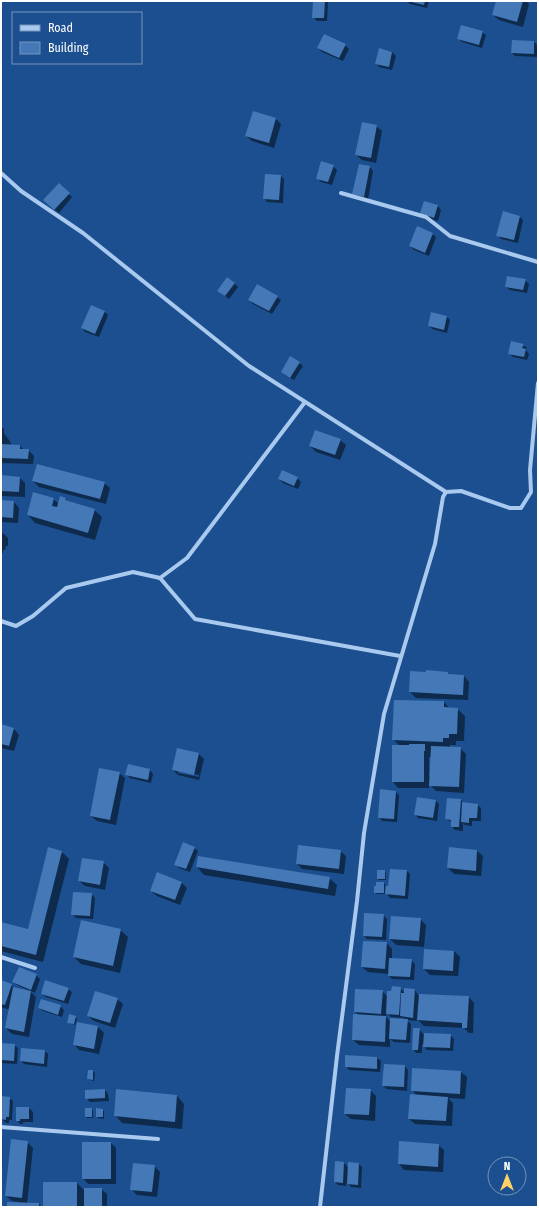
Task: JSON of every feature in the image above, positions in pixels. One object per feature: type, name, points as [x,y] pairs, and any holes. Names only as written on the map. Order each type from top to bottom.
[{"type":"street","points":[[1,173],[21,191],[83,233],[249,366],[446,492],[461,491],[510,508],[521,508],[531,492],[530,470],[538,383]]},
{"type":"street","points":[[341,193],[426,217],[450,236],[538,262]]},
{"type":"street","points":[[160,578],[187,558],[305,402]]},
{"type":"street","points":[[320,1207],[364,833],[384,714],[400,656],[435,544],[443,497],[446,492]]},
{"type":"street","points":[[1,621],[16,626],[33,616],[66,588],[133,572],[160,578],[195,619],[400,656]]},
{"type":"street","points":[[1,957],[35,968]]},
{"type":"street","points":[[1,1127],[158,1139]]},
{"type":"building","points":[[313,1],[325,1],[324,18],[312,18]]},
{"type":"building","points":[[407,1],[425,1],[424,5]]},
{"type":"building","points":[[496,1],[523,1],[517,22],[492,15]]},
{"type":"building","points":[[461,25],[483,31],[479,45],[457,39]]},
{"type":"building","points":[[324,34],[346,44],[339,58],[317,48]]},
{"type":"building","points":[[512,40],[534,41],[534,54],[511,53]]},
{"type":"building","points":[[379,48],[392,52],[389,67],[375,64]]},
{"type":"building","points":[[253,111],[276,118],[269,143],[245,136]]},
{"type":"building","points":[[362,122],[377,125],[371,158],[355,155]]},
{"type":"building","points":[[321,161],[334,165],[328,182],[316,179]]},
{"type":"building","points":[[359,164],[370,166],[364,197],[352,194]]},
{"type":"building","points":[[265,174],[281,175],[279,200],[263,199]]},
{"type":"building","points":[[59,183],[70,193],[54,210],[43,200]]},
{"type":"building","points":[[424,201],[438,205],[434,218],[420,213]]},
{"type":"building","points":[[503,211],[520,216],[514,240],[496,236]]},
{"type":"building","points":[[417,226],[433,233],[425,253],[409,246]]},
{"type":"building","points":[[507,276],[526,279],[523,290],[505,287]]},
{"type":"building","points":[[227,277],[235,283],[225,296],[217,291]]},
{"type":"building","points":[[257,284],[278,296],[269,311],[248,300]]},
{"type":"building","points":[[91,305],[105,311],[95,334],[81,328]]},
{"type":"building","points":[[431,312],[447,316],[444,330],[428,326]]},
{"type":"building","points":[[511,341],[524,344],[522,348],[526,349],[524,357],[508,354]]},
{"type":"building","points":[[290,356],[300,362],[290,378],[281,372]]},
{"type":"building","points":[[315,430],[341,439],[335,455],[309,446]]},
{"type":"building","points":[[1,444],[20,445],[20,449],[29,449],[28,459],[1,458]]},
{"type":"building","points":[[37,464],[105,482],[100,499],[32,481]]},
{"type":"building","points":[[282,470],[298,477],[294,486],[278,479]]},
{"type":"building","points":[[1,475],[20,477],[19,492],[1,491]]},
{"type":"building","points":[[33,492],[54,498],[52,506],[57,507],[60,496],[66,498],[65,500],[95,509],[88,533],[27,515]]},
{"type":"building","points":[[1,500],[14,501],[13,518],[1,517]]},
{"type":"building","points":[[426,670],[464,675],[463,695],[409,692],[410,671],[426,672]]},
{"type":"building","points":[[394,700],[444,701],[444,707],[458,708],[457,734],[449,734],[449,738],[443,738],[443,742],[392,740]]},
{"type":"building","points":[[1,724],[14,728],[9,746],[1,744]]},
{"type":"building","points":[[425,744],[424,782],[392,782],[392,745]]},
{"type":"building","points":[[431,746],[461,747],[459,787],[429,786]]},
{"type":"building","points":[[177,748],[199,753],[194,775],[172,770]]},
{"type":"building","points":[[128,764],[150,769],[148,780],[125,775]]},
{"type":"building","points":[[99,768],[120,772],[110,820],[90,816]]},
{"type":"building","points":[[380,789],[396,791],[394,819],[378,818]]},
{"type":"building","points":[[417,797],[436,800],[433,818],[414,815]]},
{"type":"building","points":[[447,798],[461,799],[459,827],[451,827],[451,820],[445,819]]},
{"type":"building","points":[[462,802],[478,804],[477,818],[469,818],[469,823],[461,822]]},
{"type":"building","points":[[183,842],[195,847],[186,869],[174,865]]},
{"type":"building","points":[[298,845],[341,850],[339,869],[296,864]]},
{"type":"building","points":[[48,847],[62,851],[36,955],[1,946],[1,922],[28,929]]},
{"type":"building","points":[[449,847],[477,850],[476,871],[447,868]]},
{"type":"building","points":[[198,856],[330,877],[328,889],[196,867]]},
{"type":"building","points":[[82,858],[104,861],[100,885],[78,881]]},
{"type":"building","points":[[390,869],[407,870],[405,896],[385,894],[386,886],[388,886]]},
{"type":"building","points":[[377,870],[385,870],[385,879],[377,879]]},
{"type":"building","points":[[157,872],[182,882],[175,900],[150,891]]},
{"type":"building","points":[[376,882],[384,882],[384,893],[374,893],[374,886],[376,886]]},
{"type":"building","points":[[73,892],[92,893],[90,916],[71,915]]},
{"type":"building","points":[[364,913],[384,914],[382,937],[363,936]]},
{"type":"building","points":[[391,916],[421,918],[419,941],[389,939]]},
{"type":"building","points":[[81,920],[121,929],[113,966],[73,957]]},
{"type":"building","points":[[363,941],[387,942],[385,969],[361,967]]},
{"type":"building","points":[[424,949],[454,951],[453,971],[423,969]]},
{"type":"building","points":[[389,958],[412,959],[410,977],[388,976]]},
{"type":"building","points":[[19,967],[37,974],[31,990],[12,982]]},
{"type":"building","points":[[1,980],[12,984],[5,1005],[1,1004]]},
{"type":"building","points":[[45,980],[69,988],[64,1001],[41,994]]},
{"type":"building","points":[[392,986],[401,987],[399,1015],[386,1014],[387,991],[391,991]]},
{"type":"building","points":[[13,987],[31,991],[24,1032],[5,1028]]},
{"type":"building","points":[[404,988],[415,989],[413,1018],[400,1016],[401,993],[404,993]]},
{"type":"building","points":[[355,989],[383,990],[381,1014],[354,1012]]},
{"type":"building","points":[[95,991],[118,998],[110,1023],[87,1016]]},
{"type":"building","points":[[419,994],[469,996],[467,1028],[462,1028],[462,1023],[417,1020]]},
{"type":"building","points":[[41,999],[61,1005],[58,1015],[38,1008]]},
{"type":"building","points":[[69,1014],[76,1016],[74,1024],[67,1023]]},
{"type":"building","points":[[353,1014],[386,1016],[385,1042],[352,1040]]},
{"type":"building","points":[[390,1018],[408,1019],[406,1040],[389,1039]]},
{"type":"building","points":[[77,1022],[98,1026],[94,1049],[73,1045]]},
{"type":"building","points":[[413,1028],[420,1028],[418,1050],[412,1050]]},
{"type":"building","points":[[424,1033],[451,1034],[450,1048],[423,1047]]},
{"type":"building","points":[[1,1043],[15,1044],[14,1061],[1,1060]]},
{"type":"building","points":[[21,1048],[45,1050],[44,1064],[20,1061]]},
{"type":"building","points":[[345,1055],[377,1057],[377,1069],[345,1067]]},
{"type":"building","points":[[384,1064],[405,1065],[404,1087],[382,1086]]},
{"type":"building","points":[[412,1068],[461,1071],[460,1094],[411,1091]]},
{"type":"building","points":[[88,1070],[93,1070],[93,1080],[87,1079]]},
{"type":"building","points":[[346,1088],[371,1089],[369,1115],[344,1114]]},
{"type":"building","points":[[105,1089],[105,1098],[85,1099],[85,1090]]},
{"type":"building","points":[[116,1089],[177,1095],[175,1122],[114,1116]]},
{"type":"building","points":[[410,1094],[448,1097],[446,1121],[408,1119]]},
{"type":"building","points":[[1,1096],[10,1097],[9,1117],[6,1117],[6,1120],[1,1119]]},
{"type":"building","points":[[16,1107],[29,1107],[29,1119],[20,1119],[20,1121],[16,1121]]},
{"type":"building","points":[[85,1108],[92,1108],[92,1117],[85,1117]]},
{"type":"building","points":[[96,1108],[103,1109],[103,1117],[96,1117]]},
{"type":"building","points":[[11,1139],[28,1141],[22,1198],[5,1196]]},
{"type":"building","points":[[399,1141],[439,1144],[438,1167],[398,1164]]},
{"type":"building","points":[[82,1142],[111,1142],[111,1179],[82,1179]]},
{"type":"building","points":[[335,1161],[344,1162],[343,1183],[334,1182]]},
{"type":"building","points":[[348,1162],[359,1163],[358,1185],[347,1184]]},
{"type":"building","points":[[133,1163],[155,1165],[152,1192],[130,1190]]},
{"type":"building","points":[[43,1182],[77,1182],[77,1207],[43,1207]]},
{"type":"building","points":[[84,1188],[102,1188],[102,1207],[84,1207]]},
{"type":"building","points":[[7,1202],[39,1203],[39,1207],[7,1207]]}]
